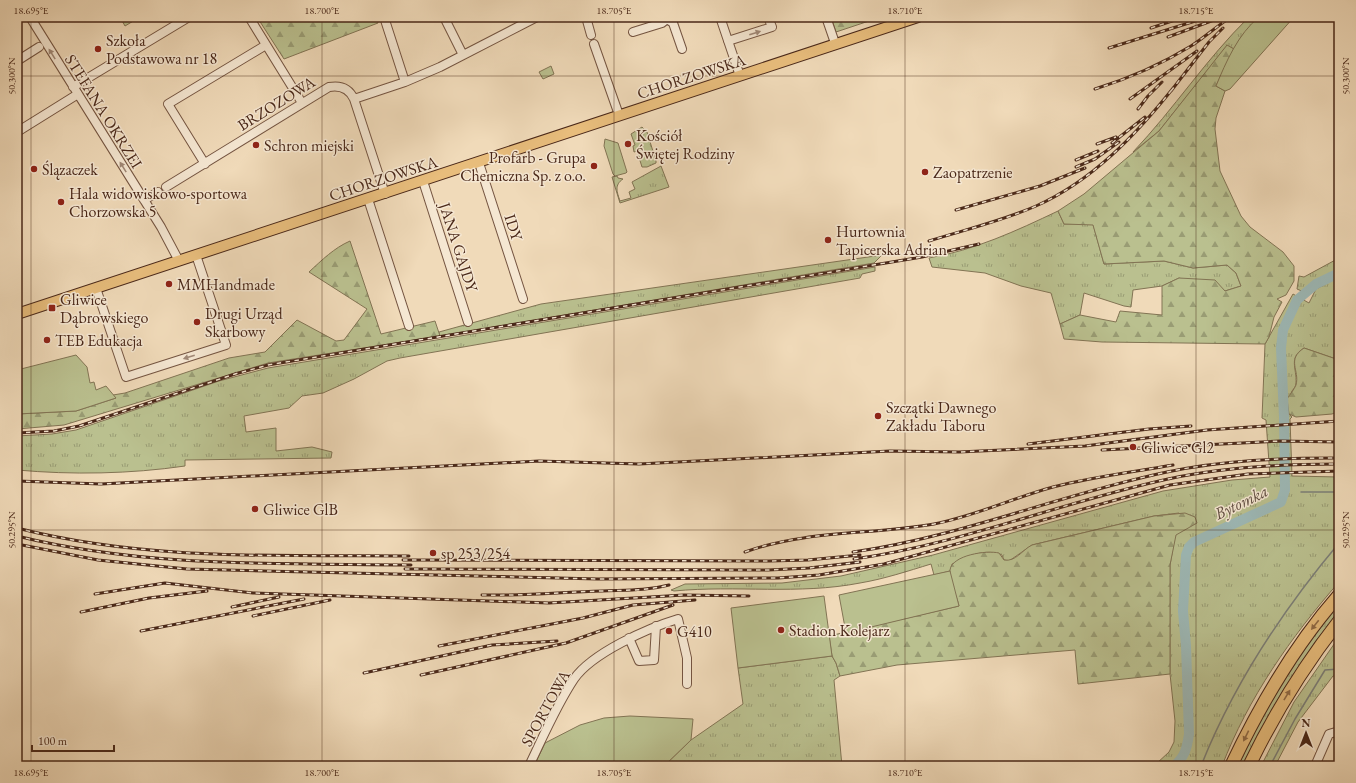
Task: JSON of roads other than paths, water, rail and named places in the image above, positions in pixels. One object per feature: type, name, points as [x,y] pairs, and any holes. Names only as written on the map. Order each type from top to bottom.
[{"type":"highway","points":[[1231,766],[1266,697],[1308,634],[1339,595]]},
{"type":"highway","points":[[1249,766],[1269,726],[1298,678],[1339,620]]},
{"type":"main road","name":"CHORZOWSKA","points":[[17,314],[479,163],[835,43],[918,17]]},
{"type":"street","name":"STEFANA OKRZEI","points":[[30,17],[144,200],[179,261]]},
{"type":"street","points":[[73,87],[189,17]]},
{"type":"street","points":[[249,17],[302,104]]},
{"type":"street","points":[[384,17],[405,82]]},
{"type":"street","points":[[444,17],[463,55]]},
{"type":"street","points":[[385,194],[354,99],[405,82],[440,67],[520,21],[537,17]]},
{"type":"street","points":[[586,17],[591,35]]},
{"type":"street","points":[[720,17],[740,76]]},
{"type":"street","points":[[728,41],[772,27],[768,17]]},
{"type":"street","points":[[826,17],[835,43]]},
{"type":"street","points":[[634,32],[667,18],[674,23],[682,49]]},
{"type":"street","points":[[594,44],[619,115]]},
{"type":"street","points":[[205,164],[168,104],[266,45]]},
{"type":"street","points":[[17,61],[39,47]]},
{"type":"street","name":"BRZOZOWA","points":[[166,187],[324,89],[334,86],[347,90],[354,99]]},
{"type":"street","points":[[17,132],[78,94]]},
{"type":"street","name":"IDY","points":[[479,163],[523,299]]},
{"type":"street","name":"JANA GAJDY","points":[[423,181],[468,322]]},
{"type":"street","points":[[144,200],[158,192]]},
{"type":"street","points":[[368,199],[409,326]]},
{"type":"street","points":[[96,288],[126,377],[226,346],[196,255]]},
{"type":"street","name":"SPORTOWA","points":[[529,766],[574,678],[600,657],[629,638],[656,626],[678,619],[687,658],[687,684]]},
{"type":"street","points":[[629,638],[639,661],[654,660],[656,626]]},
{"type":"street","points":[[1315,766],[1329,734],[1339,731]]},
{"type":"waterway","name":"Bytomka","points":[[1174,766],[1185,752],[1189,734],[1186,646],[1183,611],[1186,555],[1189,547],[1194,542],[1281,502],[1285,490],[1281,348],[1283,330],[1297,300],[1316,284],[1339,273]]},
{"type":"waterway","points":[[1301,492],[1339,492]]},
{"type":"waterway","points":[[1201,766],[1228,706],[1261,649],[1298,595],[1339,543]]},
{"type":"waterway","points":[[1270,766],[1295,719],[1325,670],[1339,669]]},
{"type":"railway","points":[[1151,28],[1184,17]]},
{"type":"railway","points":[[1109,48],[1208,17]]},
{"type":"railway","points":[[1168,37],[1222,17]]},
{"type":"railway","points":[[1095,89],[1133,76],[1168,59],[1191,46],[1231,17]]},
{"type":"railway","points":[[1171,91],[1209,42],[1223,28]]},
{"type":"railway","points":[[1130,99],[1197,51]]},
{"type":"railway","points":[[1138,109],[1162,82]]},
{"type":"railway","points":[[929,241],[996,221],[1036,206],[1076,184],[1112,155],[1144,122],[1174,87]]},
{"type":"railway","points":[[1112,143],[1145,117]]},
{"type":"railway","points":[[1097,144],[1116,137]]},
{"type":"railway","points":[[1076,167],[1095,159],[1119,142]]},
{"type":"railway","points":[[1076,160],[1098,151]]},
{"type":"railway","points":[[956,210],[1040,186],[1085,168]]},
{"type":"railway","points":[[17,433],[54,431],[79,426],[235,374],[268,365],[922,257],[979,244]]},
{"type":"railway","points":[[17,481],[101,484],[539,461],[639,464],[890,451],[959,452],[1085,446],[1207,430],[1339,421]]},
{"type":"railway","points":[[1028,444],[1149,429],[1191,426]]},
{"type":"railway","points":[[1102,450],[1280,441],[1339,442]]},
{"type":"railway","points":[[853,552],[932,536],[1127,481],[1167,472],[1253,460],[1339,458]]},
{"type":"railway","points":[[854,559],[933,543],[1128,488],[1168,479],[1253,467],[1339,464]]},
{"type":"railway","points":[[745,552],[768,545],[815,536],[910,527],[949,521],[1023,496],[1068,483],[1173,465]]},
{"type":"railway","points":[[17,544],[98,560],[187,569],[598,579],[778,578],[819,575],[884,564],[1170,485],[1248,474],[1339,471]]},
{"type":"railway","points":[[17,528],[65,539],[163,551],[261,555],[409,556]]},
{"type":"railway","points":[[17,536],[114,554],[164,559],[213,562],[411,565]]},
{"type":"railway","points":[[403,560],[769,561],[808,560],[860,555]]},
{"type":"railway","points":[[405,569],[768,570],[809,568],[860,562]]},
{"type":"railway","points":[[95,594],[165,583],[253,593],[549,603],[684,595],[749,596]]},
{"type":"railway","points":[[482,595],[636,590],[669,585]]},
{"type":"railway","points":[[81,612],[149,598],[207,591]]},
{"type":"railway","points":[[232,607],[279,597]]},
{"type":"railway","points":[[141,631],[304,599]]},
{"type":"railway","points":[[253,616],[330,600]]},
{"type":"railway","points":[[439,646],[583,618],[633,605],[695,600]]},
{"type":"railway","points":[[421,675],[566,643],[673,605]]},
{"type":"railway","points":[[364,673],[492,645],[557,641]]},
{"type":"place","name":"Szkoła Podstawowa nr 18","points":[[98,49]]},
{"type":"place","name":"Kościół Świętej Rodziny","points":[[628,144]]},
{"type":"place","name":"Schron miejski","points":[[256,145]]},
{"type":"place","name":"Profarb - Grupa Chemiczna Sp. z o.o.","points":[[594,166]]},
{"type":"place","name":"Ślązaczek","points":[[34,169]]},
{"type":"place","name":"Zaopatrzenie","points":[[925,172]]},
{"type":"place","name":"Hala widowiskowo-sportowa Chorzowska 5","points":[[61,202]]},
{"type":"place","name":"Hurtownia Tapicerska Adrian","points":[[828,240]]},
{"type":"place","name":"MMHandmade","points":[[169,284]]},
{"type":"place","name":"Gliwice Dąbrowskiego","points":[[52,308]]},
{"type":"place","name":"Drugi Urząd Skarbowy","points":[[197,322]]},
{"type":"place","name":"TEB Edukacja","points":[[47,340]]},
{"type":"place","name":"Szczątki Dawnego Zakładu Taboru","points":[[878,416]]},
{"type":"place","name":"Gliwice Gl2","points":[[1133,447]]},
{"type":"place","name":"Gliwice GlB","points":[[255,509]]},
{"type":"place","name":"sp 253/254","points":[[433,553]]},
{"type":"place","name":"Stadion Kolejarz","points":[[781,630]]},
{"type":"place","name":"G410","points":[[669,631]]}]
